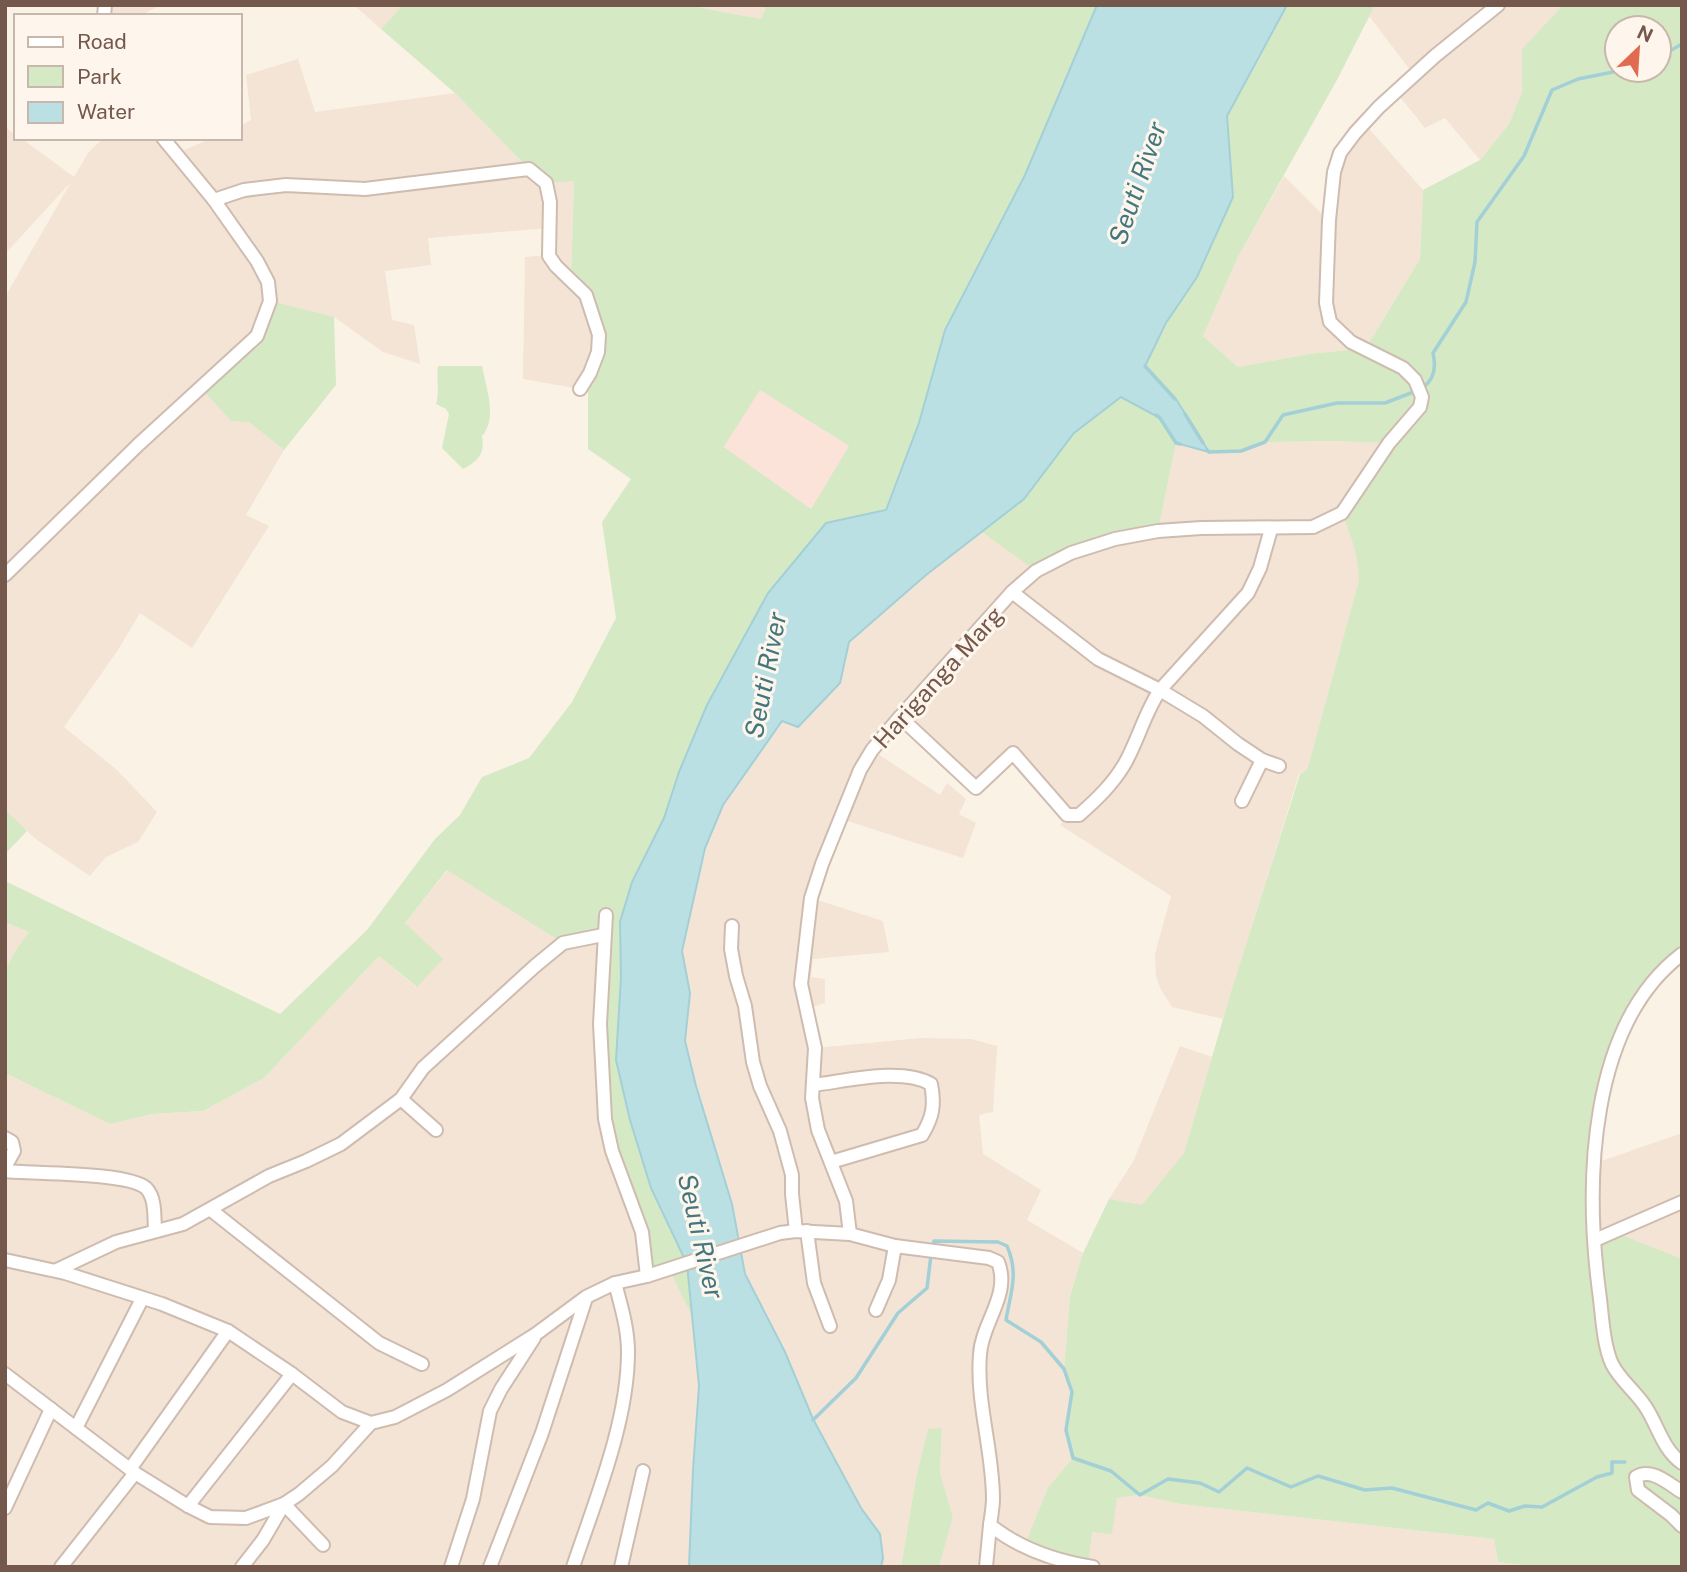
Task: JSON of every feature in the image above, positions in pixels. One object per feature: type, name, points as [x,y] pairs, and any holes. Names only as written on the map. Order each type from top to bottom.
[{"type":"street","name":"Hariganga Marg","points":[[850,1234],[846,1201],[818,1130],[812,1098],[815,1048],[801,984],[811,898],[860,770],[872,750],[900,717],[1012,592],[1036,570],[1071,553],[1115,539],[1158,531],[1202,528],[1313,527],[1342,513],[1389,443],[1420,407],[1422,397],[1415,380],[1403,368],[1350,342],[1330,322],[1326,303],[1334,172],[1340,153],[1379,107],[1498,5]]},
{"type":"street","points":[[5,575],[138,445],[257,336],[270,302],[268,282],[257,261],[214,200],[165,140]]},
{"type":"street","points":[[214,200],[244,190],[286,185],[365,189],[529,169],[546,183],[550,202],[549,256],[586,295],[599,335],[598,352],[580,389]]},
{"type":"street","points":[[900,717],[976,788],[1013,753],[1067,815],[1079,815],[1103,794],[1124,765],[1150,705],[1160,691],[1248,593],[1260,568],[1271,529]]},
{"type":"street","points":[[1012,592],[1098,659],[1203,716],[1262,760],[1279,766]]},
{"type":"street","points":[[1241,801],[1262,760]]},
{"type":"street","points":[[606,915],[600,1024],[605,1119],[612,1152],[642,1232],[647,1276]]},
{"type":"street","points":[[732,926],[731,949],[745,1006],[753,1062],[760,1086],[780,1131],[792,1175],[792,1194],[814,1283],[830,1326]]},
{"type":"street","points":[[57,1270],[116,1242],[183,1224],[269,1176],[341,1144],[401,1099],[423,1068],[563,943],[603,935]]},
{"type":"street","points":[[1682,954],[1646,989],[1615,1051],[1604,1087],[1593,1164],[1595,1240],[1603,1320],[1611,1361],[1645,1406],[1666,1446],[1682,1463]]},
{"type":"street","points":[[813,1085],[887,1076],[918,1077],[930,1084],[933,1097],[932,1119],[922,1135],[831,1162]]},
{"type":"street","points":[[401,1099],[436,1129]]},
{"type":"street","points":[[5,1138],[12,1142],[14,1151],[5,1169],[33,1174],[101,1176],[131,1181],[146,1189],[153,1201],[155,1230]]},
{"type":"street","points":[[1595,1240],[1682,1202]]},
{"type":"street","points":[[211,1210],[379,1343],[422,1364]]},
{"type":"street","points":[[5,1374],[133,1471],[188,1506],[210,1517],[246,1518],[284,1504],[332,1466],[371,1423],[395,1416],[447,1390],[536,1334],[586,1297],[615,1283],[647,1276],[780,1233],[802,1231],[850,1234],[895,1246],[989,1258],[998,1262],[1002,1272],[1002,1292],[980,1351],[979,1380],[993,1499],[986,1567]]},
{"type":"street","points":[[876,1310],[889,1280],[895,1246]]},
{"type":"street","points":[[5,1260],[57,1270],[174,1309],[228,1331],[342,1412],[371,1423]]},
{"type":"street","points":[[573,1567],[619,1424],[626,1380],[628,1350],[615,1283]]},
{"type":"street","points":[[490,1567],[542,1433],[586,1297]]},
{"type":"street","points":[[76,1429],[142,1299]]},
{"type":"street","points":[[61,1567],[133,1471],[228,1331]]},
{"type":"street","points":[[451,1567],[473,1499],[490,1411],[536,1334]]},
{"type":"street","points":[[188,1506],[292,1374]]},
{"type":"street","points":[[5,1508],[51,1409]]},
{"type":"street","points":[[621,1567],[643,1472]]},
{"type":"street","points":[[1682,1492],[1651,1474],[1636,1477],[1638,1490],[1682,1526]]},
{"type":"street","points":[[284,1504],[323,1545]]},
{"type":"street","points":[[242,1567],[263,1540],[284,1504]]},
{"type":"street","points":[[990,1525],[1006,1539],[1037,1553],[1093,1567]]},
{"type":"shaded area","points":[[105,5],[161,5],[143,14],[104,14]]},
{"type":"shaded area","points":[[354,5],[403,5],[381,29]]},
{"type":"shaded area","points":[[686,5],[767,5],[761,19]]},
{"type":"shaded area","points":[[1375,5],[1563,5],[1522,49],[1522,92],[1509,124],[1480,160],[1445,118],[1425,128],[1396,92],[1414,75],[1369,16]]},
{"type":"shaded area","points":[[298,59],[315,112],[455,93],[529,169],[574,180],[571,279],[599,335],[580,389],[523,379],[525,257],[549,255],[549,228],[428,238],[431,265],[385,271],[392,320],[414,325],[420,364],[383,352],[334,317],[249,422],[284,450],[246,515],[269,526],[192,648],[140,613],[118,650],[64,727],[117,770],[157,812],[138,842],[106,857],[90,876],[37,840],[5,811],[5,297],[71,182],[5,254],[5,127],[14,134],[14,140],[24,140],[74,177],[88,153],[101,140],[164,140],[175,154],[207,140],[242,140],[242,125],[251,120],[246,75]]},
{"type":"shaded area","points":[[1364,123],[1423,190],[1420,259],[1366,348],[1309,354],[1238,367],[1203,336],[1238,257],[1284,176],[1328,220],[1334,172]]},
{"type":"shaded area","points":[[760,389],[850,447],[811,510],[724,447]]},
{"type":"shaded area","points":[[1265,442],[1389,443],[1353,539],[1359,563],[1359,580],[1307,770],[1299,774],[1223,1019],[1172,1007],[1161,990],[1156,976],[1155,954],[1171,896],[1060,825],[1067,815],[1013,753],[976,788],[900,717],[872,750],[940,795],[947,783],[966,799],[959,814],[976,823],[963,858],[841,819],[811,898],[883,921],[889,952],[813,959],[811,977],[825,979],[825,1003],[806,1009],[815,1048],[921,1038],[971,1039],[997,1046],[993,1112],[979,1115],[983,1154],[1041,1190],[1027,1220],[1083,1253],[1070,1296],[1064,1369],[1072,1392],[1066,1430],[1073,1458],[1048,1489],[1092,1532],[1117,1498],[1140,1495],[1180,1504],[1494,1539],[1498,1562],[1539,1567],[939,1567],[953,1517],[940,1473],[942,1429],[928,1429],[916,1478],[901,1567],[881,1567],[883,1558],[880,1534],[861,1508],[813,1418],[785,1352],[745,1274],[732,1204],[684,1041],[690,993],[682,951],[705,848],[723,805],[782,720],[798,727],[839,683],[849,642],[926,575],[982,532],[1036,570],[1158,531],[1176,443],[1209,452],[1241,451]]},
{"type":"shaded area","points":[[448,870],[563,943],[603,935],[669,1268],[692,1316],[699,1386],[689,1567],[5,1567],[5,1073],[110,1124],[152,1114],[203,1111],[264,1078],[379,956],[416,987],[405,923]]},
{"type":"shaded area","points":[[5,922],[29,932],[5,971]]},
{"type":"shaded area","points":[[1180,1046],[1212,1057],[1184,1153],[1142,1206],[1109,1199],[1133,1162]]},
{"type":"shaded area","points":[[1682,1133],[1682,1259],[1595,1240],[1593,1164]]},
{"type":"green space","points":[[403,5],[686,5],[761,19],[767,5],[1097,5],[1025,175],[945,330],[919,423],[885,510],[826,523],[632,882],[620,922],[621,978],[651,1188],[687,1264],[692,1316],[669,1269],[647,1276],[642,1232],[605,1119],[603,935],[563,943],[447,870],[405,923],[443,959],[417,987],[379,956],[264,1078],[203,1111],[152,1114],[110,1124],[5,1073],[5,971],[29,932],[5,922],[5,881],[280,1014],[367,930],[435,839],[460,815],[482,777],[529,758],[572,702],[616,618],[602,522],[631,479],[588,449],[588,390],[580,389],[598,352],[593,313],[571,279],[574,181],[546,183],[455,93],[381,29]],"holes":[[[760,390],[849,446],[811,509],[724,447]]]},
{"type":"green space","points":[[1287,5],[1375,5],[1338,78],[1238,257],[1203,336],[1238,367],[1309,354],[1366,348],[1420,259],[1423,190],[1480,160],[1509,124],[1522,92],[1522,49],[1563,5],[1682,5],[1682,954],[1646,989],[1604,1087],[1595,1240],[1614,1232],[1682,1259],[1682,1567],[1539,1567],[1498,1562],[1494,1539],[1180,1504],[1140,1495],[1117,1498],[1112,1534],[1092,1532],[1088,1566],[1024,1547],[1048,1488],[1073,1458],[1066,1430],[1072,1392],[1064,1369],[1070,1296],[1083,1253],[1109,1199],[1142,1205],[1184,1153],[1231,992],[1300,774],[1307,770],[1359,580],[1356,554],[1342,513],[1388,443],[1265,442],[1241,451],[1209,452],[1176,399],[1145,366],[1233,197],[1227,116]]},
{"type":"green space","points":[[270,301],[334,317],[336,385],[284,450],[249,422],[231,421],[201,388],[257,336]]},
{"type":"green space","points":[[438,366],[482,366],[490,402],[489,421],[482,436],[480,456],[463,469],[442,448],[449,414],[446,409],[436,404]]},
{"type":"green space","points":[[1121,397],[1160,418],[1176,443],[1158,531],[1036,571],[982,532],[1024,499],[1074,433]]},
{"type":"green space","points":[[5,810],[27,831],[5,854]]},
{"type":"green space","points":[[942,1428],[940,1473],[953,1517],[939,1567],[901,1567],[916,1478],[928,1429]]},
{"type":"water","name":"Seuti River","points":[[1097,5],[1287,5],[1227,116],[1233,197],[1197,277],[1166,323],[1145,366],[1176,399],[1209,452],[1176,443],[1160,418],[1121,397],[1074,433],[1024,499],[926,575],[849,642],[840,683],[798,727],[782,721],[723,805],[705,848],[682,951],[690,993],[685,1041],[732,1204],[745,1274],[785,1352],[813,1419],[861,1508],[880,1534],[883,1558],[881,1567],[689,1567],[699,1386],[687,1264],[651,1188],[630,1120],[616,1060],[621,978],[620,922],[632,882],[664,818],[679,772],[707,705],[768,593],[826,523],[886,510],[919,423],[945,330],[1025,175]]},
{"type":"waterway","points":[[1673,49],[1682,44]]},
{"type":"waterway","points":[[1423,387],[1434,372],[1433,353],[1466,302],[1475,262],[1477,222],[1524,156],[1552,90],[1578,79],[1603,74]]},
{"type":"waterway","points":[[1145,366],[1175,399]]},
{"type":"waterway","points":[[1207,450],[1241,451],[1265,442],[1283,415],[1337,403],[1385,403],[1416,391]]},
{"type":"waterway","points":[[1185,414],[1203,443]]},
{"type":"waterway","points":[[1156,415],[1176,443],[1180,444]]},
{"type":"waterway","points":[[933,1247],[934,1241],[998,1242],[1007,1246],[1013,1274],[1006,1320],[1041,1342],[1064,1369],[1072,1392],[1066,1430],[1073,1458],[1111,1471],[1140,1495],[1168,1479],[1200,1483],[1219,1492],[1247,1468],[1291,1487],[1318,1476],[1365,1490],[1392,1488],[1476,1510],[1488,1503],[1509,1511],[1525,1506],[1542,1507],[1597,1477],[1612,1473],[1612,1462],[1625,1462]]},
{"type":"waterway","points":[[813,1420],[856,1378],[898,1313],[927,1288],[931,1255]]}]
